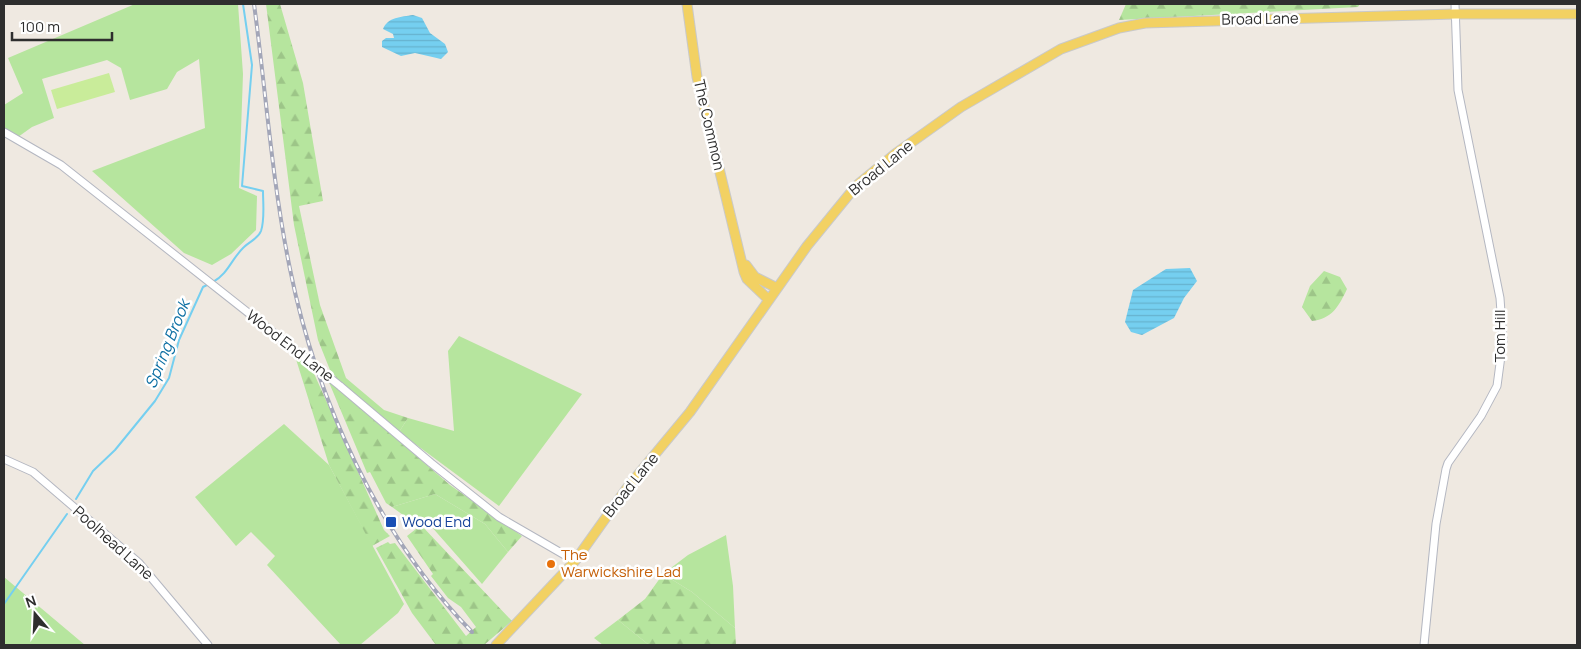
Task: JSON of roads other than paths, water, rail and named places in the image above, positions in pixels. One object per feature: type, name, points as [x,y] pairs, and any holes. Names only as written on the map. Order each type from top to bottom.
[{"type":"main road","name":"The Common","points":[[687,4],[697,77],[747,279],[769,300]]},
{"type":"main road","name":"Broad Lane","points":[[496,645],[575,561],[627,488],[690,412],[777,288],[842,201],[868,175],[961,107],[1061,49],[1119,28],[1145,23],[1455,14],[1577,14]]},
{"type":"main road","name":"The Common","points":[[738,246],[748,270],[755,277],[777,288]]},
{"type":"street","name":"Tom Hill","points":[[1424,645],[1436,524],[1446,469],[1448,463],[1481,416],[1497,386],[1503,341],[1500,298],[1458,90],[1455,4]]},
{"type":"street","name":"Wood End Lane","points":[[4,132],[61,165],[284,340],[499,517],[575,561]]},
{"type":"street","name":"Poolhead Lane","points":[[4,458],[33,472],[139,563],[208,645]]},
{"type":"water","points":[[413,15],[422,18],[430,33],[445,44],[448,52],[441,59],[415,53],[401,56],[382,47],[382,41],[386,38],[394,38],[393,34],[383,29],[385,25],[395,18]]},
{"type":"water","points":[[1190,268],[1197,281],[1184,298],[1174,318],[1142,335],[1131,332],[1125,322],[1133,290],[1166,269]]},
{"type":"waterway","name":"Spring Brook","points":[[213,282],[222,275],[244,247],[258,236],[263,222],[263,191],[242,186],[252,65],[243,4]]},
{"type":"waterway","name":"Spring Brook","points":[[76,499],[93,471],[115,450],[155,401],[169,378],[179,340],[203,287],[209,284]]},
{"type":"waterway","name":"Spring Brook","points":[[4,604],[67,514]]},
{"type":"railway","points":[[254,4],[284,236],[301,318],[316,367],[334,416],[380,510],[408,553],[439,594],[472,632]]},
{"type":"place","name":"Wood End","points":[[391,522]]},
{"type":"place","name":"The Warwickshire Lad","points":[[551,564]]}]
